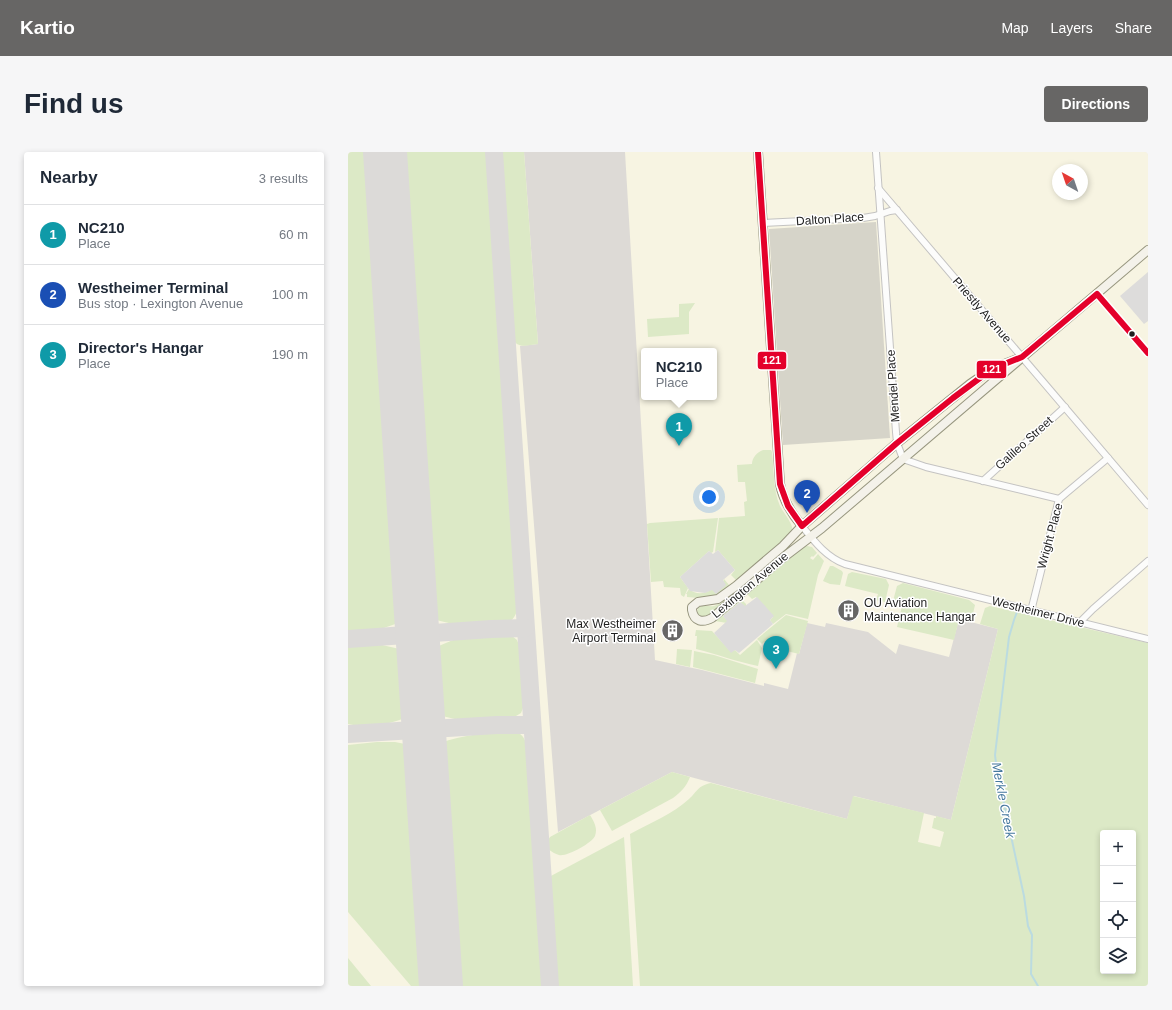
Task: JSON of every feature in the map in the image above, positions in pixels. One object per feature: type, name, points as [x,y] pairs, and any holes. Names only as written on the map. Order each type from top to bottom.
[{"type":"street","points":[[758,152],[780,484],[783,497],[788,507],[802,526]]},
{"type":"street","name":"Mendel Place","points":[[876,152],[897,443],[903,459]]},
{"type":"street","name":"Priestly Avenue","points":[[878,188],[1148,506]]},
{"type":"street","name":"Dalton Place","points":[[762,223],[863,218],[897,210]]},
{"type":"street","name":"Lexington Avenue","points":[[1022,357],[1000,365],[981,376],[897,443],[802,526],[783,546],[721,598],[715,601],[701,601],[695,604],[692,610],[695,618],[704,622],[712,618],[903,459],[1148,250]]},
{"type":"street","points":[[1097,294],[1148,353]]},
{"type":"street","name":"Galileo Street","points":[[983,481],[1065,407]]},
{"type":"street","name":"Wright Place","points":[[1031,611],[1059,499],[1108,458]]},
{"type":"street","points":[[903,459],[926,467],[1059,499]]},
{"type":"street","name":"Westheimer Drive","points":[[802,526],[810,537],[828,555],[836,561],[845,564],[1148,639]]},
{"type":"street","points":[[1080,622],[1093,608],[1148,561]]},
{"type":"shaded area","points":[[348,152],[1148,152],[1148,986],[348,986]]},
{"type":"shaded area","points":[[524,152],[625,152],[655,660],[764,686],[764,683],[788,689],[797,653],[799,654],[807,623],[825,627],[826,623],[868,632],[896,654],[899,644],[949,657],[959,619],[998,629],[951,820],[854,796],[847,819],[672,772],[558,832],[520,346],[538,344]]},
{"type":"shaded area","points":[[876,222],[890,438],[783,445],[769,229]]},
{"type":"shaded area","points":[[1148,272],[1148,321],[1144,324],[1120,296]]},
{"type":"shaded area","points":[[718,550],[735,570],[723,580],[726,585],[716,594],[712,590],[705,593],[690,591],[680,577],[709,551],[713,554]]},
{"type":"shaded area","points":[[757,597],[774,616],[770,620],[773,624],[739,653],[735,650],[731,653],[714,633],[727,621],[723,616],[740,602],[745,606]]},
{"type":"green space","points":[[348,152],[370,152],[401,622],[381,629],[348,633]]},
{"type":"green space","points":[[401,152],[488,152],[517,600],[515,617],[504,624],[453,624],[432,619]]},
{"type":"green space","points":[[500,152],[524,152],[538,344],[527,346],[518,345],[513,340]]},
{"type":"green space","points":[[695,303],[689,312],[689,334],[648,337],[647,319],[679,317],[679,304]]},
{"type":"green space","points":[[763,450],[771,450],[772,452],[775,487],[778,500],[788,518],[792,530],[776,548],[738,580],[736,580],[731,575],[735,570],[718,550],[715,552],[719,518],[745,516],[744,502],[747,501],[745,482],[738,482],[737,465],[752,464],[755,456]]},
{"type":"green space","points":[[718,518],[713,552],[711,553],[709,551],[680,577],[688,588],[684,597],[681,595],[680,588],[664,587],[663,581],[651,582],[647,524]]},
{"type":"green space","points":[[803,547],[812,547],[817,553],[810,558],[813,560],[818,554],[824,561],[818,575],[808,619],[786,614],[773,624],[770,620],[773,617],[756,597],[752,599],[748,595],[748,590]]},
{"type":"green space","points":[[830,566],[842,571],[843,573],[840,585],[830,584],[823,581]]},
{"type":"green space","points":[[852,572],[886,579],[889,585],[885,602],[876,600],[878,594],[845,586],[848,574]]},
{"type":"green space","points":[[724,579],[729,585],[729,588],[711,599],[687,597],[686,594],[689,589],[698,593],[707,592],[723,582]]},
{"type":"green space","points":[[903,583],[969,600],[975,605],[971,622],[959,619],[954,640],[897,627],[902,606],[895,604],[893,601],[897,586]]},
{"type":"green space","points":[[732,592],[735,593],[708,619],[700,619],[697,613],[698,608],[702,606],[717,605]]},
{"type":"green space","points":[[738,599],[742,600],[746,606],[744,607],[740,602],[723,616],[728,621],[727,623],[714,620]]},
{"type":"green space","points":[[990,606],[1148,643],[1148,986],[640,986],[630,834],[676,809],[703,786],[711,783],[847,819],[853,796],[924,813],[918,842],[940,847],[944,832],[932,828],[934,818],[936,818],[936,816],[951,820],[998,629],[980,624],[985,608]]},
{"type":"green space","points":[[786,615],[808,621],[799,654],[783,650],[784,647],[764,642],[762,644],[757,639]]},
{"type":"green space","points":[[696,630],[712,631],[731,652],[735,650],[740,655],[757,640],[762,648],[758,666],[696,649]]},
{"type":"green space","points":[[506,634],[517,640],[521,651],[525,703],[521,713],[511,719],[459,720],[438,715],[434,648],[453,640]]},
{"type":"green space","points":[[382,645],[404,650],[408,717],[393,722],[371,726],[348,724],[348,646]]},
{"type":"green space","points":[[677,649],[692,650],[690,667],[676,664]]},
{"type":"green space","points":[[694,651],[714,655],[758,669],[755,683],[693,667]]},
{"type":"green space","points":[[514,731],[524,738],[528,755],[544,986],[456,986],[440,743],[466,736]]},
{"type":"green space","points":[[395,742],[410,745],[426,986],[411,986],[348,912],[348,745]]},
{"type":"green space","points":[[672,772],[690,777],[687,784],[681,791],[673,798],[612,831],[600,810]]},
{"type":"green space","points":[[590,815],[596,830],[593,839],[584,846],[568,854],[559,855],[548,849],[547,842],[550,837]]},
{"type":"green space","points":[[624,837],[633,986],[556,986],[549,877]]},
{"type":"green space","points":[[348,958],[371,986],[348,986]]},
{"type":"waterway","name":"Merkle Creek","points":[[1017,612],[1009,637],[995,755],[997,771],[1024,896],[1028,926],[1032,935],[1031,974],[1038,986]]},
{"type":"taxiway","points":[[494,152],[550,986]]},
{"type":"taxiway","points":[[348,639],[525,628]]},
{"type":"taxiway","points":[[348,734],[497,725],[532,725]]},
{"type":"runway","points":[[385,152],[441,986]]},
{"type":"transit line","name":"121","points":[[758,152],[780,484],[788,506],[802,526],[897,443],[953,398],[992,369],[1022,357],[1097,294],[1148,353]]},
{"type":"place","name":"NC210","points":[[679,446]]},
{"type":"place","name":"Westheimer Terminal","points":[[807,513]]},
{"type":"place","name":"OU Aviation Maintenance Hangar","points":[[849,610]]},
{"type":"place","name":"Max Westheimer Airport Terminal","points":[[672,631]]},
{"type":"place","name":"Director's Hangar","points":[[776,669]]}]
